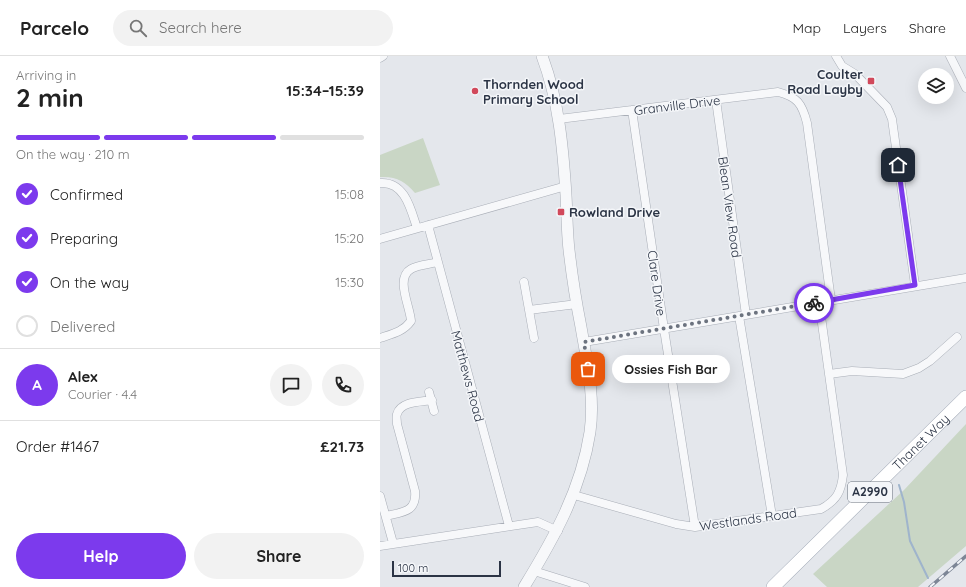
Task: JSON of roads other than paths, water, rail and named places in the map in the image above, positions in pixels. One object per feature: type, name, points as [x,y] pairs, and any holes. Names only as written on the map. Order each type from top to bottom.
[{"type":"main road","name":"Thanet Way","points":[[773,587],[966,398]]},
{"type":"street","points":[[380,58],[384,56]]},
{"type":"street","points":[[524,587],[558,531],[574,495],[588,444],[592,413],[590,382],[569,248],[566,186],[559,119],[551,81],[542,56]]},
{"type":"street","points":[[836,56],[842,66],[854,74],[887,107],[892,119],[915,285]]},
{"type":"street","points":[[950,56],[966,88]]},
{"type":"street","name":"Granville Drive","points":[[559,119],[778,92],[794,98],[804,110],[807,122],[831,300]]},
{"type":"street","name":"Blean View Road","points":[[716,100],[743,315],[772,516]]},
{"type":"street","name":"Clare Drive","points":[[632,110],[695,527]]},
{"type":"street","points":[[380,183],[391,185],[401,191],[408,200],[417,228]]},
{"type":"street","points":[[380,239],[566,186]]},
{"type":"street","name":"Matthews Road","points":[[428,225],[509,526]]},
{"type":"street","points":[[380,338],[400,332],[407,327],[411,321],[410,311],[402,284],[404,275],[411,269],[438,262]]},
{"type":"street","points":[[584,342],[915,285],[966,278]]},
{"type":"street","points":[[523,282],[533,338]]},
{"type":"street","points":[[819,302],[829,374],[852,371],[903,374],[919,368],[930,361],[951,338]]},
{"type":"street","points":[[529,310],[577,304]]},
{"type":"street","name":"Westlands Road","points":[[574,495],[676,524],[695,527],[821,509],[838,496],[843,475],[829,374]]},
{"type":"street","points":[[429,392],[434,411]]},
{"type":"street","points":[[386,516],[406,511],[412,507],[416,500],[415,491],[397,424],[397,413],[403,406],[411,403],[432,400]]},
{"type":"street","points":[[380,496],[393,543]]},
{"type":"street","points":[[380,546],[538,522],[558,531]]},
{"type":"street","points":[[534,571],[586,587]]},
{"type":"waterway","points":[[899,485],[904,502],[910,541],[928,578]]},
{"type":"railway","points":[[930,587],[966,556]]},
{"type":"place","name":"Coulter Road Layby","points":[[871,81]]},
{"type":"place","name":"Thornden Wood Primary School","points":[[475,91]]},
{"type":"place","name":"Rowland Drive","points":[[561,212]]},
{"type":"place","name":"Ossies Fish Bar","points":[[588,369]]}]
